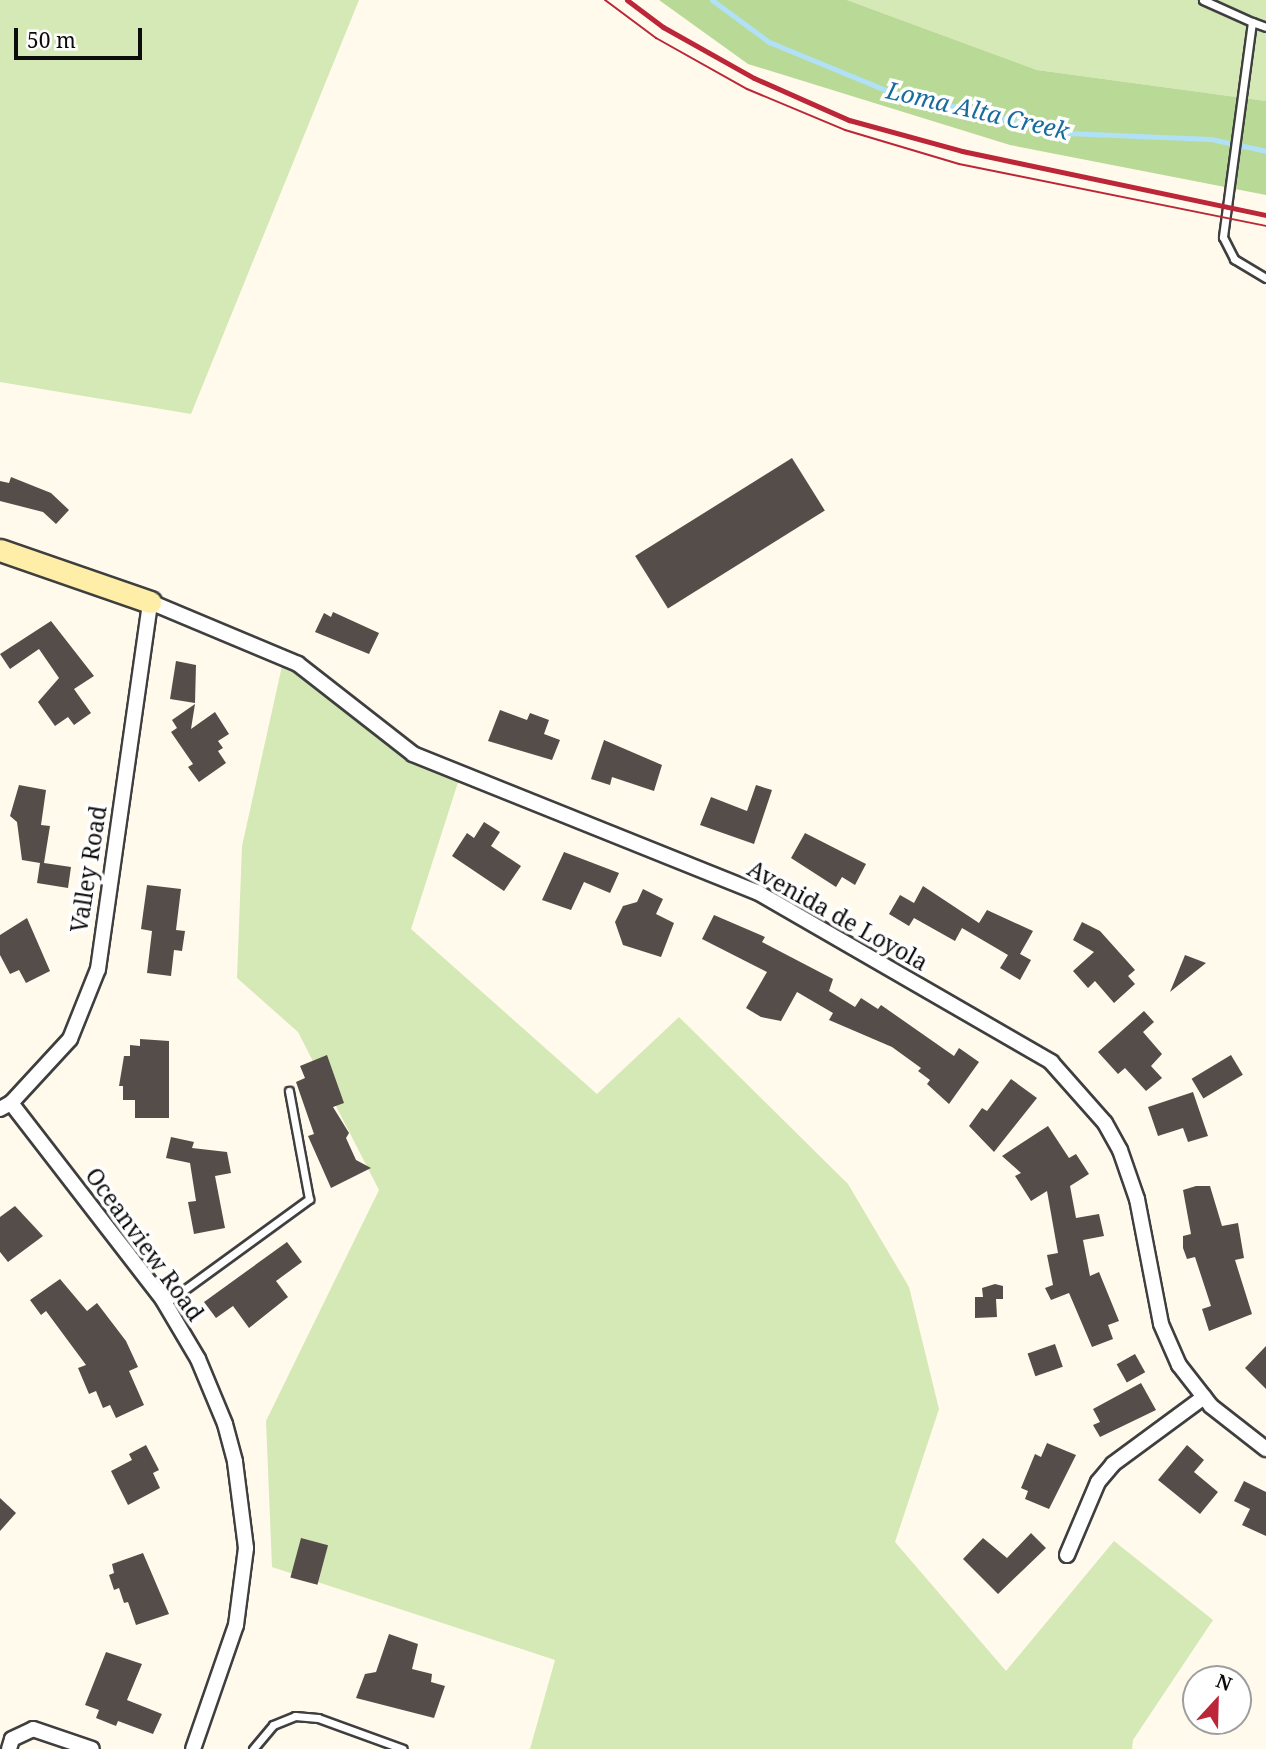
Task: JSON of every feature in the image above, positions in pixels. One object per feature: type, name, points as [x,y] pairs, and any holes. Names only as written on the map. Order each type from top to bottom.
[{"type":"street","points":[[0,550],[150,602]]},
{"type":"street","name":"Valley Road","points":[[5,1106],[70,1039],[98,969],[150,602]]},
{"type":"street","name":"Avenida de Loyola","points":[[150,602],[298,664],[413,754],[757,892],[1051,1062],[1105,1123],[1120,1150],[1138,1199],[1161,1324],[1178,1365],[1204,1397],[1266,1449]]},
{"type":"street","name":"Oceanview Road","points":[[5,1106],[165,1304],[198,1359],[225,1424],[235,1462],[246,1548],[236,1625],[193,1749]]},
{"type":"street","points":[[1067,1555],[1098,1482],[1113,1464],[1204,1397]]},
{"type":"street","points":[[9,1749],[12,1740],[33,1729],[92,1749]]},
{"type":"lane","points":[[1203,0],[1266,27]]},
{"type":"lane","points":[[1252,22],[1245,93],[1223,237],[1234,259],[1266,278]]},
{"type":"lane","points":[[165,1304],[309,1199],[289,1091]]},
{"type":"lane","points":[[253,1749],[273,1725],[295,1716],[318,1718],[403,1749]]},
{"type":"green space","points":[[0,0],[359,0],[191,414],[0,382]]},
{"type":"green space","points":[[659,0],[847,0],[1037,70],[1266,101],[1266,195],[1010,145],[748,64]]},
{"type":"green space","points":[[847,0],[1266,0],[1266,101],[1037,70]]},
{"type":"green space","points":[[286,648],[394,742],[461,773],[411,929],[597,1094],[679,1017],[848,1184],[909,1287],[939,1409],[895,1542],[1006,1671],[1114,1541],[1213,1620],[1133,1740],[1132,1749],[530,1749],[555,1660],[272,1567],[266,1421],[379,1190],[298,1032],[237,978],[242,846]]},
{"type":"building","points":[[792,458],[825,511],[668,609],[635,556]]},
{"type":"building","points":[[11,477],[51,493],[69,510],[56,524],[43,512],[0,501],[0,481],[9,483]]},
{"type":"building","points":[[333,612],[379,633],[369,654],[315,632],[324,613],[331,617]]},
{"type":"building","points":[[51,621],[94,676],[74,689],[91,713],[74,725],[68,717],[55,726],[38,702],[59,678],[39,649],[10,669],[0,654]]},
{"type":"building","points":[[176,661],[196,665],[195,703],[170,699]]},
{"type":"building","points":[[195,704],[191,729],[215,712],[229,734],[218,741],[223,748],[218,751],[226,763],[199,782],[188,767],[193,764],[171,732],[177,728],[172,720]]},
{"type":"building","points":[[500,710],[527,720],[530,713],[549,720],[544,734],[560,740],[552,760],[488,741]]},
{"type":"building","points":[[604,740],[662,765],[654,791],[612,777],[610,785],[591,779]]},
{"type":"building","points":[[19,785],[46,790],[41,825],[50,826],[44,863],[71,867],[68,888],[37,883],[40,863],[22,860],[17,822],[10,816]]},
{"type":"building","points":[[756,785],[772,790],[754,844],[700,825],[711,797],[747,811]]},
{"type":"building","points":[[484,822],[500,832],[491,846],[521,866],[504,891],[452,856],[467,833],[474,838]]},
{"type":"building","points":[[805,833],[866,864],[855,885],[842,877],[836,887],[791,858]]},
{"type":"building","points":[[564,852],[619,873],[610,893],[584,882],[571,910],[542,900]]},
{"type":"building","points":[[147,885],[181,889],[176,930],[185,931],[182,951],[174,950],[171,976],[147,973],[152,931],[141,929]]},
{"type":"building","points":[[923,886],[979,923],[987,910],[1033,931],[1020,954],[1031,960],[1020,980],[1000,968],[1008,955],[962,928],[955,941],[914,918],[909,926],[889,914],[900,895],[914,903]]},
{"type":"building","points":[[643,889],[663,899],[656,914],[674,923],[661,957],[623,945],[615,922],[623,906],[637,902]]},
{"type":"building","points":[[714,915],[765,937],[762,942],[833,979],[829,991],[855,1007],[861,998],[878,1009],[881,1005],[954,1056],[959,1048],[979,1062],[949,1104],[927,1084],[930,1080],[918,1071],[921,1068],[892,1047],[829,1020],[833,1013],[797,992],[781,1021],[761,1017],[746,1008],[767,972],[702,939]]},
{"type":"building","points":[[27,918],[50,971],[26,983],[19,970],[10,974],[0,955],[0,935]]},
{"type":"building","points":[[1082,922],[1100,931],[1135,970],[1128,976],[1135,984],[1114,1003],[1095,981],[1088,988],[1073,971],[1094,952],[1073,940]]},
{"type":"building","points":[[1185,955],[1206,963],[1170,992]]},
{"type":"building","points":[[1144,1011],[1154,1022],[1143,1032],[1162,1054],[1151,1066],[1162,1078],[1146,1091],[1125,1068],[1118,1074],[1098,1052]]},
{"type":"building","points":[[140,1039],[169,1041],[169,1118],[135,1118],[135,1100],[123,1100],[123,1086],[119,1086],[124,1056],[130,1056],[130,1045],[140,1046]]},
{"type":"building","points":[[327,1055],[344,1103],[333,1107],[349,1133],[346,1138],[356,1160],[371,1168],[331,1188],[308,1136],[314,1134],[296,1082],[305,1078],[300,1066]]},
{"type":"building","points":[[1231,1055],[1243,1075],[1203,1098],[1192,1079]]},
{"type":"building","points":[[1011,1079],[1037,1098],[994,1152],[969,1126],[982,1108],[987,1111]]},
{"type":"building","points":[[1193,1092],[1208,1136],[1188,1142],[1183,1128],[1158,1136],[1148,1107]]},
{"type":"building","points":[[1048,1126],[1069,1158],[1076,1154],[1089,1174],[1070,1186],[1076,1218],[1099,1214],[1104,1236],[1083,1240],[1090,1276],[1099,1272],[1119,1321],[1108,1325],[1113,1339],[1092,1347],[1069,1293],[1051,1300],[1045,1288],[1053,1285],[1047,1255],[1058,1253],[1047,1191],[1031,1201],[1015,1176],[1021,1173],[1002,1156]]},
{"type":"building","points":[[171,1137],[194,1142],[192,1148],[227,1152],[231,1173],[215,1176],[225,1228],[194,1234],[188,1202],[196,1201],[190,1163],[166,1158]]},
{"type":"building","points":[[1210,1186],[1222,1226],[1238,1223],[1244,1258],[1235,1260],[1252,1314],[1209,1331],[1202,1309],[1211,1306],[1195,1257],[1187,1259],[1183,1248],[1183,1236],[1191,1234],[1183,1190]]},
{"type":"building","points":[[15,1206],[43,1236],[8,1262],[0,1252],[0,1217]]},
{"type":"building","points":[[287,1242],[302,1262],[276,1281],[288,1297],[249,1328],[233,1306],[216,1318],[204,1302]]},
{"type":"building","points":[[60,1279],[87,1311],[97,1303],[126,1341],[138,1367],[129,1371],[144,1405],[116,1418],[110,1405],[103,1408],[96,1391],[89,1394],[78,1368],[86,1365],[46,1311],[41,1315],[30,1300]]},
{"type":"building","points":[[995,1284],[1003,1286],[1003,1299],[996,1299],[997,1317],[975,1318],[975,1297],[983,1297],[982,1288]]},
{"type":"building","points":[[1055,1344],[1063,1367],[1035,1376],[1028,1353]]},
{"type":"building","points":[[1266,1346],[1266,1389],[1245,1368]]},
{"type":"building","points":[[1135,1354],[1145,1372],[1127,1383],[1117,1364]]},
{"type":"building","points":[[1141,1383],[1156,1410],[1100,1437],[1093,1425],[1100,1422],[1093,1409]]},
{"type":"building","points":[[1047,1443],[1076,1455],[1049,1509],[1025,1499],[1028,1491],[1021,1488],[1035,1454],[1041,1457]]},
{"type":"building","points":[[146,1445],[159,1470],[153,1473],[160,1488],[128,1505],[111,1471],[132,1460],[129,1454]]},
{"type":"building","points":[[1187,1445],[1204,1460],[1194,1472],[1218,1492],[1200,1514],[1158,1480]]},
{"type":"building","points":[[1244,1481],[1266,1492],[1266,1536],[1242,1525],[1250,1509],[1234,1501]]},
{"type":"building","points":[[0,1498],[16,1513],[0,1531]]},
{"type":"building","points":[[1031,1533],[1046,1548],[998,1594],[963,1559],[983,1538],[1007,1558]]},
{"type":"building","points":[[301,1538],[328,1545],[317,1585],[290,1578]]},
{"type":"building","points":[[143,1553],[169,1614],[136,1625],[128,1602],[124,1603],[119,1588],[114,1590],[109,1575],[114,1573],[112,1564]]},
{"type":"building","points":[[389,1634],[418,1644],[412,1669],[432,1674],[431,1682],[445,1686],[434,1718],[356,1698],[365,1674],[376,1672]]},
{"type":"building","points":[[106,1652],[142,1664],[127,1700],[162,1714],[153,1734],[118,1721],[116,1726],[96,1718],[99,1710],[85,1705]]},
{"type":"waterway","name":"Loma Alta Creek","points":[[712,0],[769,42],[888,91],[1066,133],[1211,139],[1266,151]]},
{"type":"tram line","points":[[605,0],[656,38],[747,89],[845,130],[959,164],[1266,226]]},
{"type":"railway","points":[[627,0],[663,27],[754,78],[849,120],[962,151],[1266,215]]}]
